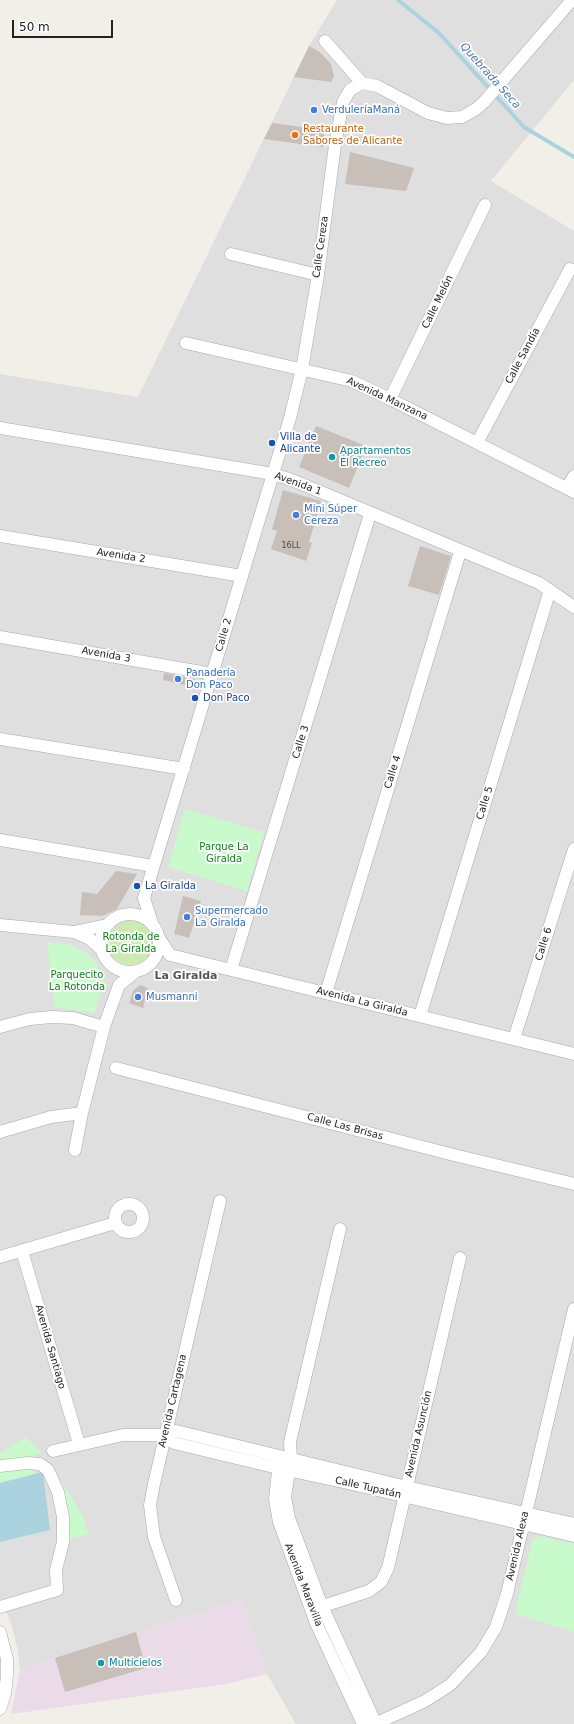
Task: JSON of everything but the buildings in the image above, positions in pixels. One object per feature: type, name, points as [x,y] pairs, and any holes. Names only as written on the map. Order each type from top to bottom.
[{"type":"street","points":[[325,41],[362,83],[377,86],[428,113],[447,118],[462,117],[468,115],[484,102],[572,0]]},
{"type":"street","name":"Calle Cereza","points":[[290,418],[302,369],[318,275],[335,145],[343,102],[350,90],[362,83]]},
{"type":"street","name":"Calle Melón","points":[[390,399],[485,205]]},
{"type":"street","points":[[231,254],[318,275]]},
{"type":"street","name":"Calle Sandía","points":[[477,443],[570,269]]},
{"type":"street","name":"Avenida Manzana","points":[[186,343],[352,381],[570,490]]},
{"type":"street","name":"Calle 2","points":[[144,898],[290,418]]},
{"type":"street","name":"Avenida 1","points":[[0,428],[273,474],[292,480],[539,584],[574,607]]},
{"type":"street","points":[[570,490],[574,476]]},
{"type":"street","name":"Calle 3","points":[[231,970],[370,514]]},
{"type":"street","name":"Avenida 2","points":[[0,536],[242,576]]},
{"type":"street","name":"Calle 4","points":[[326,993],[460,552]]},
{"type":"street","name":"Calle 5","points":[[420,1016],[550,590]]},
{"type":"street","name":"Avenida 3","points":[[0,637],[213,674]]},
{"type":"street","points":[[0,739],[184,769]]},
{"type":"street","points":[[0,840],[153,866]]},
{"type":"street","name":"Calle 6","points":[[514,1039],[574,849]]},
{"type":"street","points":[[74,932],[107,925],[144,898],[152,923],[159,938],[170,955],[152,962],[135,972],[119,985],[104,1027],[82,1113],[75,1150]]},
{"type":"street","points":[[121,916],[136,916],[144,918],[152,923]]},
{"type":"street","points":[[107,925],[100,939],[101,949],[105,958],[118,970],[135,972]]},
{"type":"street","points":[[0,926],[18,926],[74,932],[90,938],[101,949]]},
{"type":"street","points":[[152,962],[158,954],[159,938]]},
{"type":"street","name":"Avenida La Giralda","points":[[170,955],[574,1054]]},
{"type":"street","points":[[112,966],[119,985]]},
{"type":"street","points":[[0,1027],[30,1019],[51,1017],[73,1018],[104,1027]]},
{"type":"street","name":"Calle Las Brisas","points":[[116,1068],[454,1155],[574,1184]]},
{"type":"street","points":[[0,1132],[50,1117],[82,1113]]},
{"type":"street","name":"Avenida Cartagena","points":[[176,1600],[154,1537],[150,1505],[220,1201]]},
{"type":"street","points":[[0,1257],[115,1223]]},
{"type":"street","name":"Avenida Maravilla","points":[[340,1229],[284,1463],[285,1497],[289,1518],[317,1608],[363,1724]]},
{"type":"street","name":"Avenida Santiago","points":[[22,1251],[79,1444]]},
{"type":"street","name":"Avenida Asunción","points":[[317,1608],[369,1591],[381,1582],[388,1568],[460,1258]]},
{"type":"street","name":"Avenida Alexa","points":[[376,1724],[425,1701],[450,1685],[481,1652],[496,1627],[507,1594],[574,1309]]},
{"type":"street","name":"Calle Tupatán","points":[[53,1451],[123,1435],[165,1435],[176,1431],[284,1463],[524,1519],[574,1536]]},
{"type":"street","points":[[0,1466],[27,1463],[40,1464],[48,1470],[58,1492],[63,1517],[63,1542],[56,1570],[57,1590],[0,1607]]},
{"type":"street","name":"Calle Tupatán","points":[[524,1519],[574,1524]]},
{"type":"street","name":"Avenida Maravilla","points":[[317,1608],[376,1724]]},
{"type":"street","points":[[0,1632],[7,1659],[5,1694],[0,1709]]},
{"type":"shaded area","points":[[337,0],[574,0],[574,80],[491,181],[574,231],[574,1724],[296,1724],[267,1674],[241,1600],[20,1670],[18,1651],[11,1623],[0,1599],[0,374],[138,397],[310,44]]},
{"type":"shaded area","points":[[241,1600],[267,1674],[226,1684],[11,1714],[20,1670]]},
{"type":"green space","name":"Parque La Giralda","points":[[185,809],[264,832],[247,891],[168,867]]},
{"type":"green space","name":"Rotonda de La Giralda","points":[[131,921],[143,925],[149,931],[153,943],[149,955],[143,961],[131,965],[119,961],[113,955],[109,943],[113,931],[119,925]]},
{"type":"green space","name":"Parquecito La Rotonda","points":[[47,942],[72,945],[88,954],[94,960],[104,981],[95,1013],[55,1007]]},
{"type":"green space","points":[[26,1437],[42,1453],[16,1460],[0,1461],[0,1453]]},
{"type":"green space","points":[[29,1468],[34,1471],[35,1474],[0,1482],[0,1469]]},
{"type":"green space","points":[[61,1480],[82,1515],[89,1534],[68,1539]]},
{"type":"green space","points":[[540,1536],[574,1544],[574,1632],[515,1614],[532,1541]]},
{"type":"water","points":[[43,1472],[50,1530],[0,1542],[0,1483]]},
{"type":"waterway","name":"Quebrada Seca","points":[[398,0],[439,33],[524,127],[574,157]]},
{"type":"place","name":"VerduleríaManá","points":[[314,110]]},
{"type":"place","name":"Restaurante Sabores de Alicante","points":[[295,135]]},
{"type":"place","name":"Villa de Alicante","points":[[272,443]]},
{"type":"place","name":"Apartamentos El Recreo","points":[[332,457]]},
{"type":"place","name":"Mini Súper Cereza","points":[[296,515]]},
{"type":"place","name":"Panadería Don Paco","points":[[178,679]]},
{"type":"place","name":"Don Paco","points":[[195,698]]},
{"type":"place","name":"La Giralda","points":[[137,886]]},
{"type":"place","name":"Supermercado La Giralda","points":[[187,917]]},
{"type":"place","name":"Musmanni","points":[[138,997]]},
{"type":"place","name":"Multicielos","points":[[101,1663]]},
{"type":"district","name":"La Giralda","points":[[186,976]]}]
